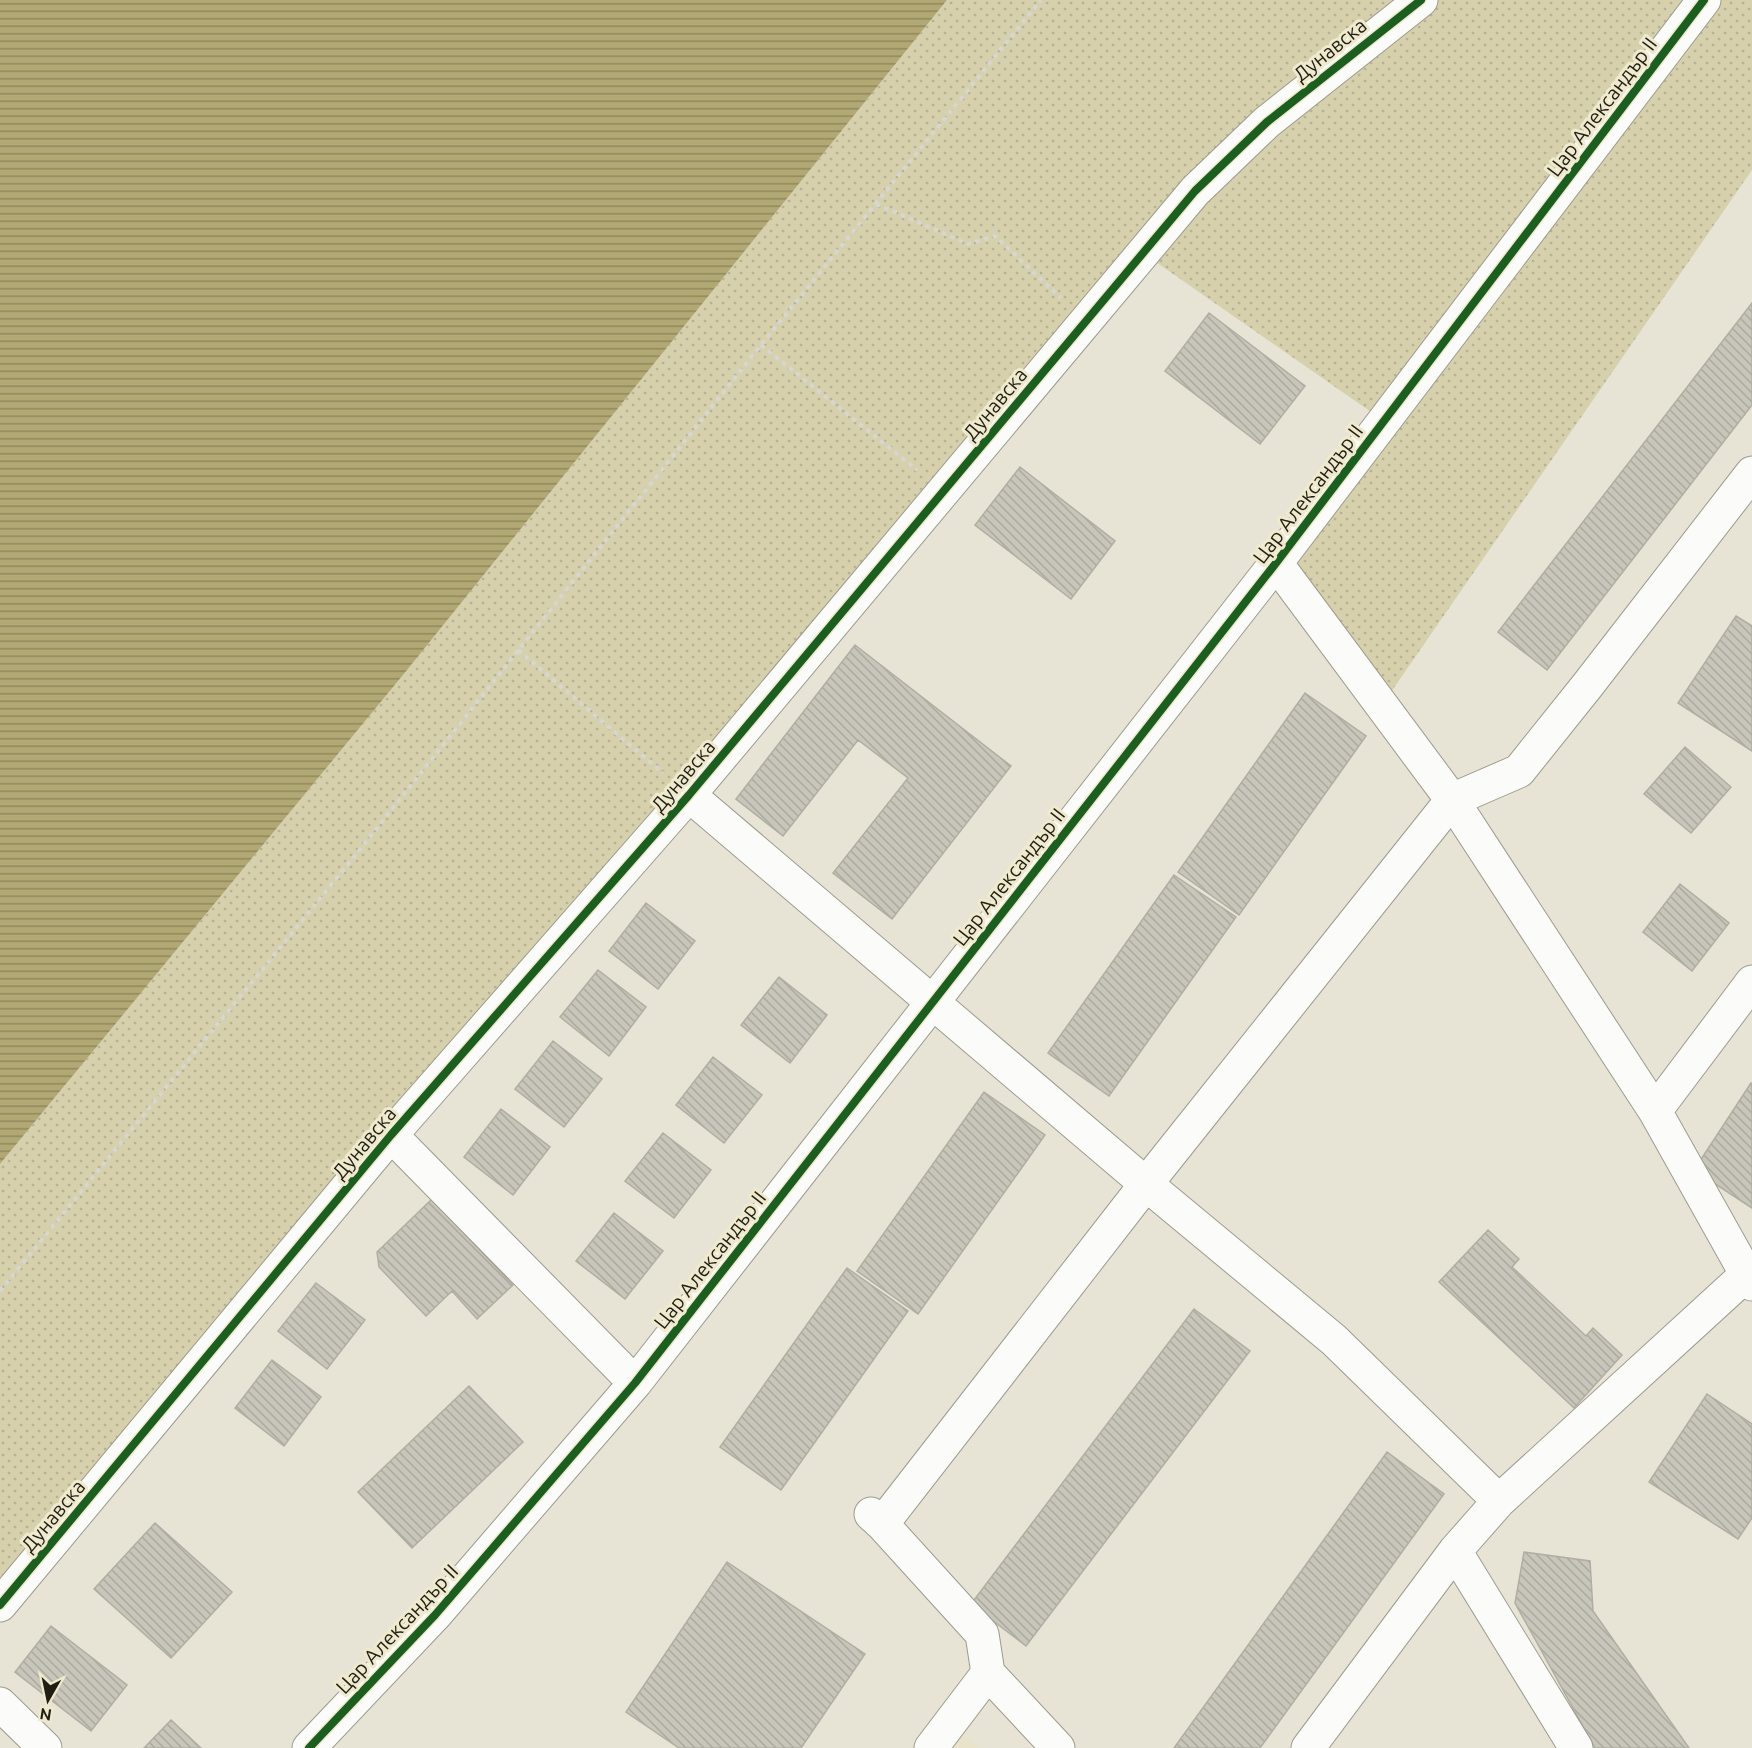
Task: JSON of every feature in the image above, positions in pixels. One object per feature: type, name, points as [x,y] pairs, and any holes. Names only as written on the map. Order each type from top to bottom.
[{"type":"street","name":"Дунавска","points":[[0,1605],[391,1135],[689,795],[1195,191],[1267,122],[1421,0]]},
{"type":"street","name":"Цар Александър II","points":[[309,1748],[435,1615],[635,1383],[1276,563],[1704,0]]},
{"type":"street","points":[[1058,1748],[988,1673],[982,1634],[876,1519],[1452,800],[1519,771],[1752,473]]},
{"type":"street","points":[[1276,563],[1452,800],[1655,1111],[1749,1280],[1499,1501],[1455,1551],[1308,1748]]},
{"type":"street","points":[[689,795],[1146,1184],[1334,1340],[1499,1501]]},
{"type":"street","points":[[1655,1111],[1752,982]]},
{"type":"street","points":[[391,1135],[635,1383]]},
{"type":"street","points":[[1455,1551],[1576,1748]]},
{"type":"street","points":[[931,1748],[988,1673]]},
{"type":"street","points":[[0,1704],[45,1748]]},
{"type":"path","points":[[0,1291],[350,861],[761,345],[1041,0]]},
{"type":"path","points":[[876,204],[968,244],[995,236],[1086,321]]},
{"type":"path","points":[[761,345],[944,491]]},
{"type":"path","points":[[518,650],[689,795]]},
{"type":"shaded area","points":[[0,0],[947,0],[403,675],[0,1164]]},
{"type":"shaded area","points":[[947,0],[1752,0],[1752,170],[1382,705],[1276,563],[1384,421],[1143,253],[0,1605],[0,1164],[403,675]]},
{"type":"shaded area","points":[[950,1724],[978,1748],[932,1748]]},
{"type":"building","points":[[1752,303],[1752,405],[1547,670],[1498,632]]},
{"type":"building","points":[[1209,313],[1305,386],[1260,444],[1165,371]]},
{"type":"building","points":[[1020,467],[1115,541],[1071,599],[975,525]]},
{"type":"building","points":[[1736,616],[1752,626],[1752,751],[1678,703]]},
{"type":"building","points":[[855,645],[1011,766],[892,919],[833,873],[908,778],[858,740],[783,836],[736,799]]},
{"type":"building","points":[[1305,693],[1366,736],[1239,915],[1178,872]]},
{"type":"building","points":[[1685,747],[1731,787],[1691,833],[1644,794]]},
{"type":"building","points":[[1174,875],[1236,917],[1109,1096],[1048,1053]]},
{"type":"building","points":[[1680,884],[1729,923],[1692,971],[1643,932]]},
{"type":"building","points":[[646,903],[695,941],[658,989],[609,951]]},
{"type":"building","points":[[598,970],[646,1007],[609,1056],[560,1017]]},
{"type":"building","points":[[779,977],[827,1015],[790,1063],[741,1025]]},
{"type":"building","points":[[553,1041],[602,1079],[564,1127],[515,1089]]},
{"type":"building","points":[[713,1057],[762,1095],[724,1143],[676,1105]]},
{"type":"building","points":[[1752,1084],[1752,1208],[1694,1170]]},
{"type":"building","points":[[984,1092],[1045,1135],[918,1314],[857,1271]]},
{"type":"building","points":[[501,1109],[550,1147],[513,1195],[464,1157]]},
{"type":"building","points":[[663,1133],[711,1170],[674,1218],[625,1181]]},
{"type":"building","points":[[432,1199],[513,1285],[477,1319],[452,1291],[426,1316],[379,1267],[377,1252]]},
{"type":"building","points":[[614,1213],[663,1251],[625,1299],[576,1261]]},
{"type":"building","points":[[1488,1230],[1519,1259],[1512,1267],[1586,1336],[1593,1328],[1622,1355],[1574,1408],[1439,1282]]},
{"type":"building","points":[[847,1268],[908,1311],[781,1490],[720,1447]]},
{"type":"building","points":[[316,1283],[365,1320],[327,1369],[278,1331]]},
{"type":"building","points":[[1194,1309],[1250,1351],[1026,1646],[971,1604]]},
{"type":"building","points":[[272,1360],[321,1397],[284,1446],[235,1408]]},
{"type":"building","points":[[469,1386],[523,1442],[412,1548],[358,1492]]},
{"type":"building","points":[[1707,1394],[1752,1424],[1752,1518],[1738,1539],[1649,1482]]},
{"type":"building","points":[[1387,1452],[1444,1494],[1260,1748],[1174,1748]]},
{"type":"building","points":[[155,1523],[232,1592],[171,1658],[94,1589]]},
{"type":"building","points":[[1524,1552],[1590,1561],[1593,1611],[1689,1748],[1595,1748],[1515,1603]]},
{"type":"building","points":[[727,1562],[865,1654],[801,1748],[679,1748],[626,1712]]},
{"type":"building","points":[[51,1626],[127,1685],[91,1731],[15,1672]]},
{"type":"building","points":[[171,1720],[201,1748],[144,1748]]},
{"type":"cycle path","points":[[0,1605],[391,1135],[689,795],[1195,191],[1267,122],[1421,0]]},
{"type":"cycle path","points":[[309,1748],[435,1615],[635,1383],[1276,563],[1704,0]]}]
